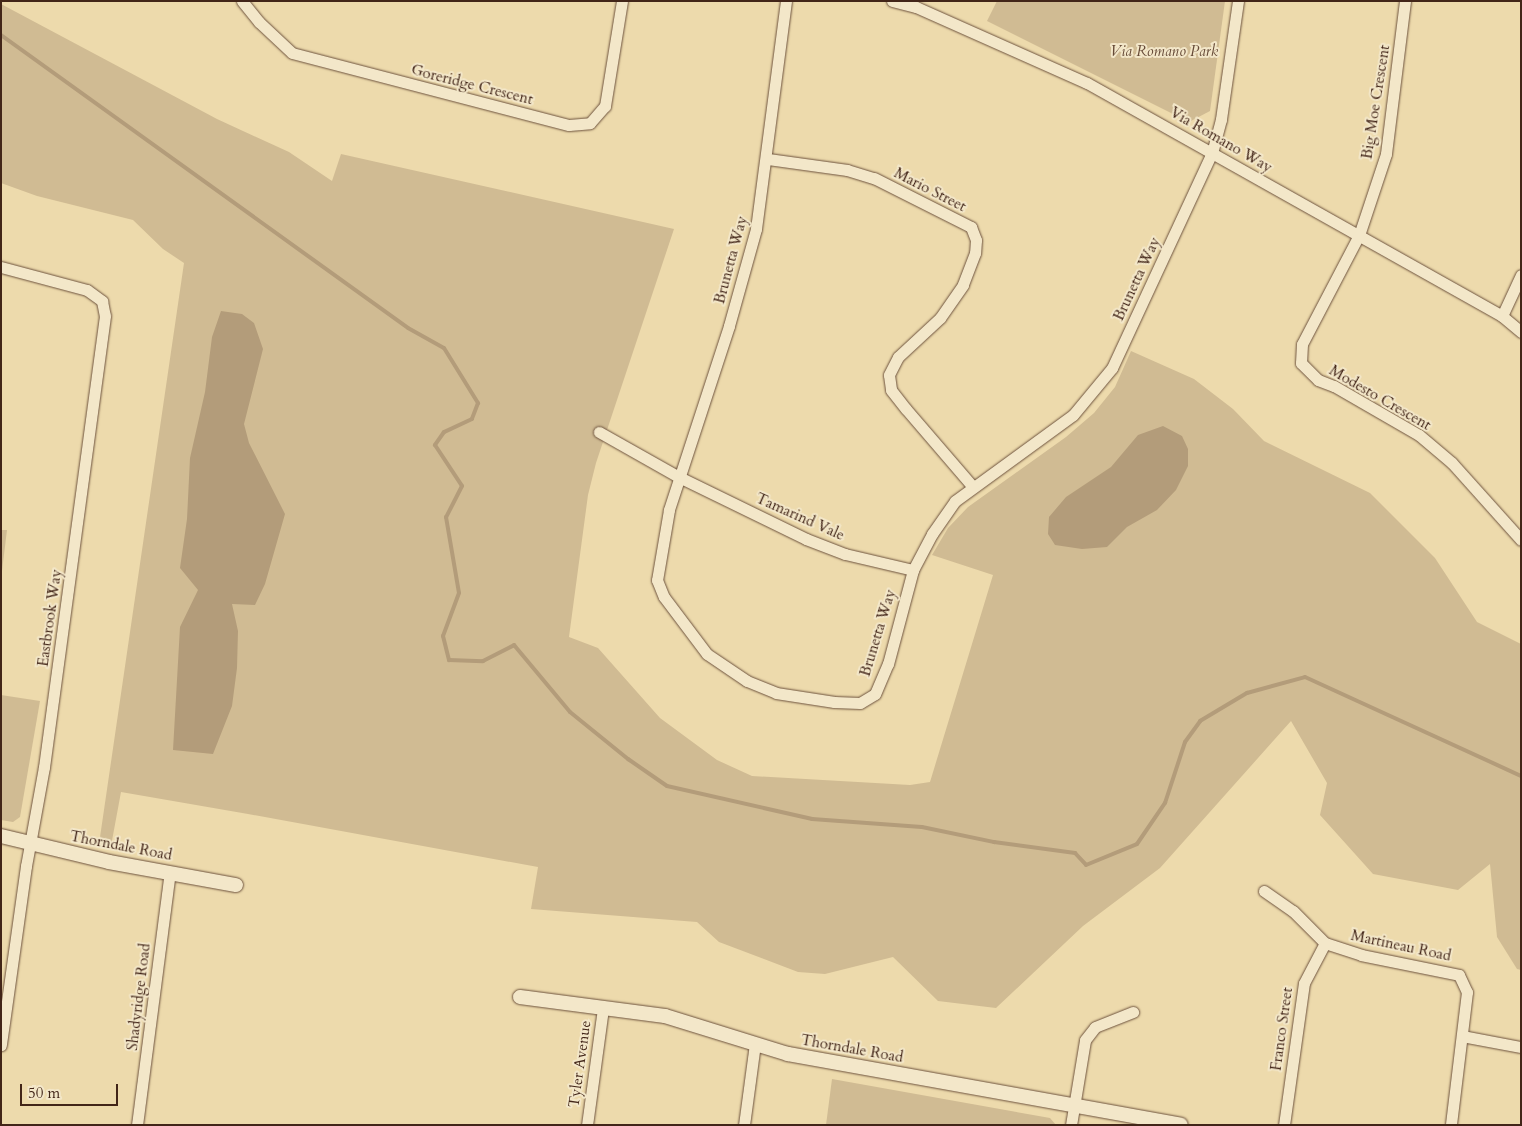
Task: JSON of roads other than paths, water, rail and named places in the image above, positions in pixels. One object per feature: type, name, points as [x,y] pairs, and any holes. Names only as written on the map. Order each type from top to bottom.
[{"type":"street","name":"Goreridge Crescent","points":[[242,1],[259,22],[292,53],[569,126],[590,124],[605,106],[622,1]]},
{"type":"street","name":"Brunetta Way","points":[[786,1],[768,159],[756,229],[679,477],[658,563],[657,580],[664,597],[707,654],[747,681],[776,693],[834,702],[860,703],[875,694],[888,664],[913,570],[932,534],[955,500],[1073,415],[1101,384],[1112,368],[1212,152],[1221,120],[1238,1]]},
{"type":"street","name":"Via Romano Way","points":[[892,1],[916,7],[1087,83],[1502,316],[1521,332]]},
{"type":"street","name":"Big Moe Crescent","points":[[1359,235],[1386,154],[1405,1]]},
{"type":"street","name":"Mario Street","points":[[768,159],[847,170],[874,178],[971,227],[976,240],[975,253],[964,285],[940,318],[898,357],[889,375],[891,390],[973,486]]},
{"type":"street","name":"Modesto Crescent","points":[[1359,235],[1302,344],[1301,363],[1318,380],[1334,386],[1419,435],[1452,463],[1521,540]]},
{"type":"street","name":"Eastbrook Way","points":[[1,267],[87,290],[100,298],[105,312],[44,767],[30,843],[1,1045]]},
{"type":"street","points":[[1502,316],[1521,274]]},
{"type":"street","name":"Tamarind Vale","points":[[599,432],[679,477],[806,539],[845,554],[913,570]]},
{"type":"street","name":"Thorndale Road","points":[[1,836],[236,885]]},
{"type":"street","name":"Shadyridge Road","points":[[137,1125],[170,872]]},
{"type":"street","name":"Martineau Road","points":[[1264,891],[1290,908],[1325,943],[1361,955],[1459,975],[1467,992],[1451,1125]]},
{"type":"street","name":"Franco Street","points":[[1284,1125],[1304,983],[1325,943]]},
{"type":"street","name":"Thorndale Road","points":[[520,997],[674,1018],[788,1054],[1181,1125]]},
{"type":"street","name":"Tyler Avenue","points":[[587,1125],[603,1008]]},
{"type":"street","points":[[1071,1125],[1085,1040],[1095,1027],[1133,1012]]},
{"type":"street","points":[[1462,1036],[1521,1047]]},
{"type":"street","points":[[744,1125],[755,1044]]},
{"type":"waterway","points":[[1,35],[408,328],[444,348],[478,403],[472,419],[444,432],[435,445],[462,486],[446,517],[459,593],[443,636],[449,660],[483,661],[514,645],[570,712],[628,759],[667,786],[812,819],[922,827],[994,842],[1075,853],[1086,865],[1137,844],[1165,803],[1185,742],[1200,721],[1247,693],[1305,677],[1521,776]]},
{"type":"park label","name":"Via Romano Park","points":[[1164,52]]}]
